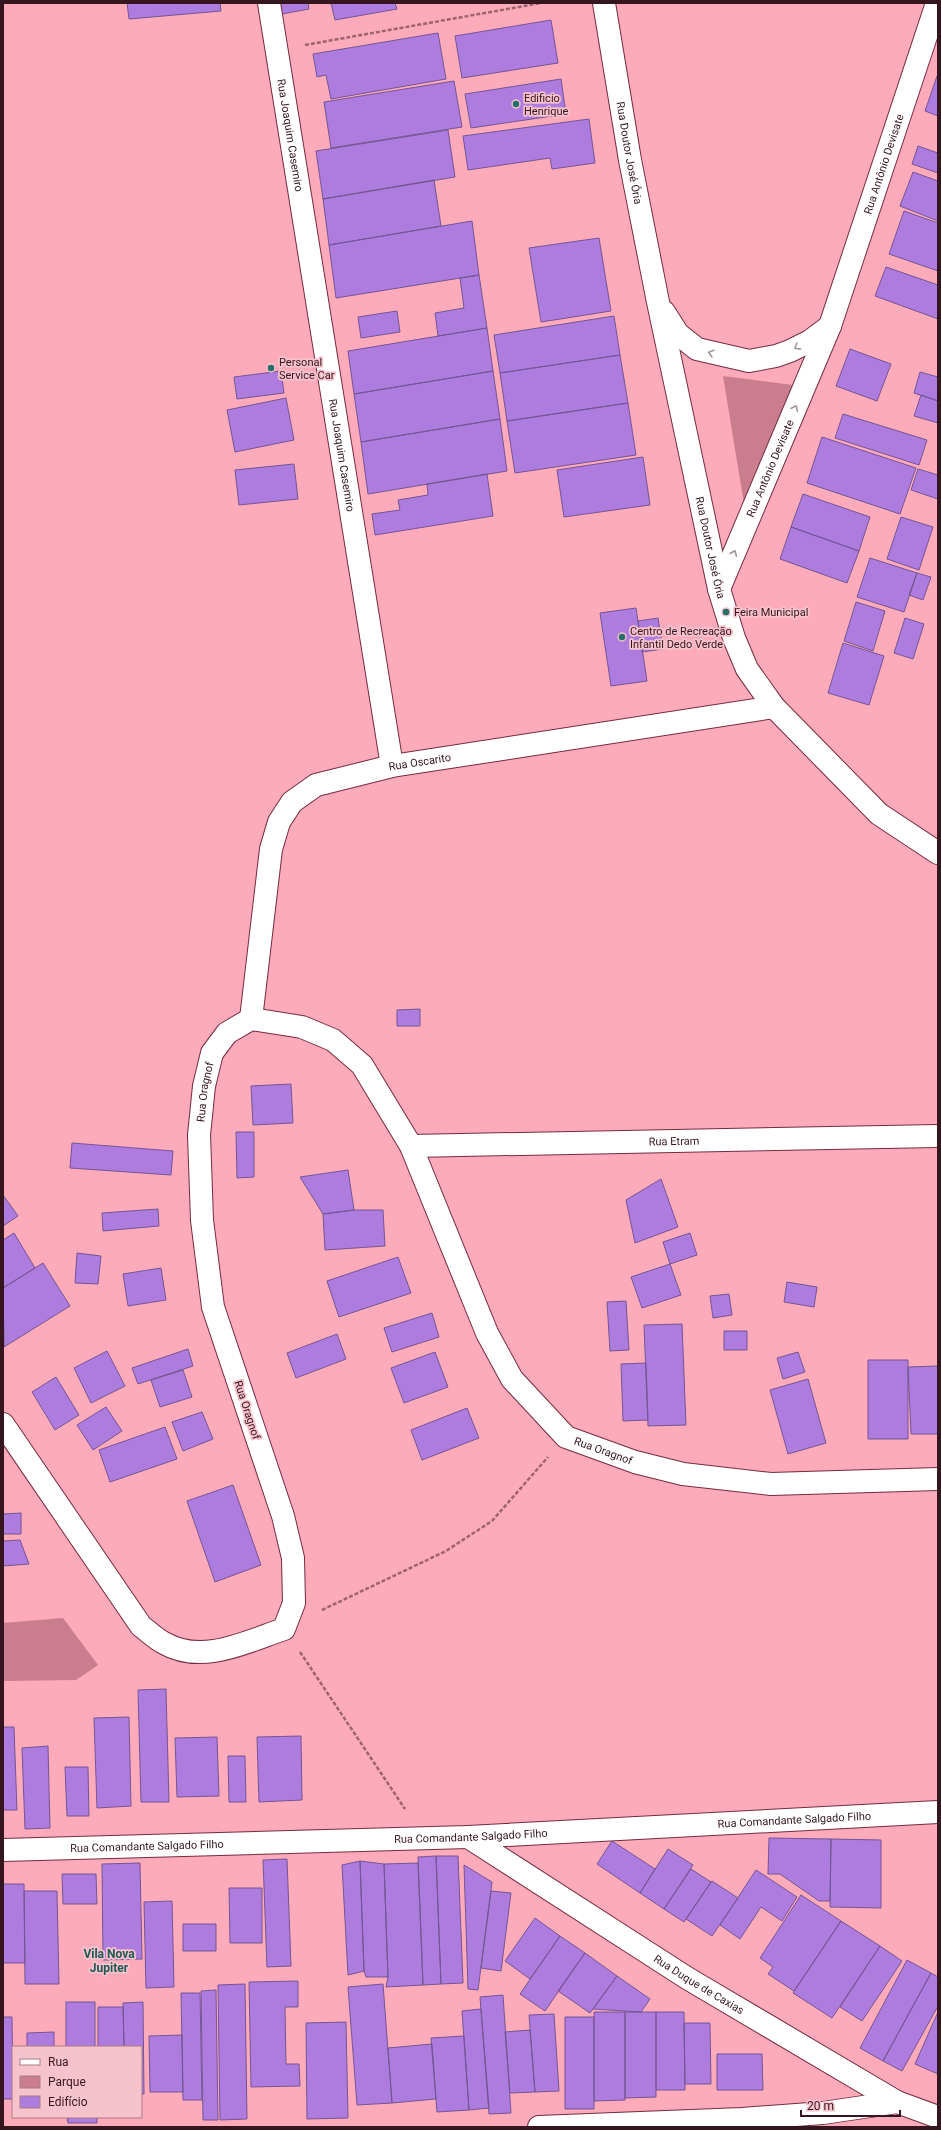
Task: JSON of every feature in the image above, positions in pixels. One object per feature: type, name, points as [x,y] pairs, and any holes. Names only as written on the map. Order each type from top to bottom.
[{"type":"street","name":"Rua Joaquim Casemiro","points":[[269,3],[392,766]]},
{"type":"street","name":"Rua Doutor José Ória","points":[[604,3],[630,160],[658,302],[719,589],[734,638],[747,668],[774,707],[879,814],[938,853]]},
{"type":"street","name":"Rua Antônio Devisate","points":[[719,589],[830,326],[937,3]]},
{"type":"street","name":"Rua Doutor José Ória","points":[[658,302],[678,334],[698,349],[749,361],[776,356],[790,351],[810,341],[830,326]]},
{"type":"street","name":"Rua Oscarito","points":[[251,1019],[271,848],[279,822],[292,802],[316,785],[392,766],[774,707]]},
{"type":"street","name":"Rua Oragnof","points":[[284,1629],[294,1603],[293,1558],[282,1516],[213,1307],[202,1220],[199,1136],[204,1086],[212,1053],[227,1034],[251,1019],[302,1027],[333,1040],[362,1065],[411,1146],[486,1333],[512,1379],[566,1437],[635,1462],[683,1474],[771,1484],[938,1480]]},
{"type":"street","name":"Rua Etram","points":[[411,1146],[938,1136]]},
{"type":"street","points":[[3,1424],[141,1626],[164,1643],[191,1653],[218,1651],[284,1629]]},
{"type":"street","name":"Rua Comandante Salgado Filho","points":[[3,1850],[423,1836],[468,1836],[938,1812]]},
{"type":"street","name":"Rua Duque de Caxias","points":[[468,1836],[687,1978],[897,2102],[938,2117]]},
{"type":"street","points":[[539,2127],[742,2119],[823,2113],[897,2102]]},
{"type":"path","points":[[276,50],[541,3]]},
{"type":"path","points":[[423,1836],[284,1629],[446,1551],[492,1521],[566,1437]]},
{"type":"green space","points":[[723,376],[793,385],[745,510]]},
{"type":"green space","points":[[63,1618],[98,1665],[76,1680],[3,1681],[3,1623]]},
{"type":"building","points":[[127,3],[220,3],[221,11],[129,19]]},
{"type":"building","points":[[280,3],[308,3],[309,9],[282,14]]},
{"type":"building","points":[[331,3],[395,3],[397,9],[335,20]]},
{"type":"building","points":[[551,20],[558,63],[462,78],[455,36]]},
{"type":"building","points":[[438,33],[446,79],[331,99],[326,75],[317,77],[313,54]]},
{"type":"building","points":[[938,76],[938,116],[925,111]]},
{"type":"building","name":"Edificio Henrique","points":[[561,79],[566,114],[471,128],[465,94]]},
{"type":"building","points":[[454,81],[462,127],[331,148],[324,102]]},
{"type":"building","points":[[589,119],[595,163],[552,169],[550,158],[468,170],[463,136]]},
{"type":"building","points":[[448,130],[455,177],[323,199],[316,151]]},
{"type":"building","points":[[918,146],[938,153],[938,173],[912,164]]},
{"type":"building","points":[[913,172],[938,181],[938,221],[900,206]]},
{"type":"building","points":[[434,180],[441,226],[329,245],[323,199]]},
{"type":"building","points":[[904,211],[938,223],[938,271],[889,254]]},
{"type":"building","points":[[472,221],[479,275],[336,298],[329,245]]},
{"type":"building","points":[[599,238],[611,311],[541,322],[529,248]]},
{"type":"building","points":[[886,267],[938,285],[938,319],[875,296]]},
{"type":"building","points":[[479,275],[487,328],[438,336],[435,313],[464,308],[460,278]]},
{"type":"building","points":[[397,311],[400,332],[361,338],[358,317]]},
{"type":"building","points":[[614,316],[620,355],[500,373],[494,335]]},
{"type":"building","points":[[487,328],[493,371],[354,394],[348,351]]},
{"type":"building","points":[[850,349],[891,364],[877,401],[836,386]]},
{"type":"building","points":[[620,355],[628,403],[507,421],[500,373]]},
{"type":"building","points":[[281,371],[284,393],[237,399],[234,377]]},
{"type":"building","points":[[493,371],[500,419],[361,442],[354,394]]},
{"type":"building","points":[[920,372],[938,377],[938,401],[914,393]]},
{"type":"building","points":[[921,395],[938,401],[938,423],[914,416]]},
{"type":"building","points":[[286,398],[294,440],[235,452],[227,410]]},
{"type":"building","points":[[628,403],[636,455],[515,473],[507,421]]},
{"type":"building","points":[[843,414],[927,440],[919,465],[835,438]]},
{"type":"building","points":[[500,419],[507,471],[368,494],[361,442]]},
{"type":"building","points":[[822,437],[916,468],[900,514],[807,483]]},
{"type":"building","points":[[643,457],[650,505],[564,517],[557,470]]},
{"type":"building","points":[[294,464],[298,499],[239,505],[235,470]]},
{"type":"building","points":[[918,469],[938,475],[938,499],[911,490]]},
{"type":"building","points":[[487,474],[493,516],[375,535],[372,514],[400,510],[398,500],[428,495],[427,484]]},
{"type":"building","points":[[803,494],[870,517],[859,551],[791,527]]},
{"type":"building","points":[[901,517],[933,527],[919,570],[887,559]]},
{"type":"building","points":[[791,527],[859,551],[847,583],[780,559]]},
{"type":"building","points":[[870,558],[917,573],[904,612],[857,597]]},
{"type":"building","points":[[917,573],[931,577],[923,600],[909,595]]},
{"type":"building","points":[[856,602],[885,611],[873,651],[844,641]]},
{"type":"building","name":"Centro de Recreação Infantil Dedo Verde","points":[[636,608],[647,681],[611,686],[600,613]]},
{"type":"building","points":[[658,618],[663,649],[642,652],[638,621]]},
{"type":"building","points":[[905,618],[924,624],[913,659],[894,653]]},
{"type":"building","points":[[843,643],[884,656],[869,705],[828,693]]},
{"type":"building","points":[[420,1009],[420,1026],[397,1026],[397,1010]]},
{"type":"building","points":[[291,1084],[293,1123],[253,1125],[251,1086]]},
{"type":"building","points":[[236,1132],[254,1132],[254,1177],[237,1178]]},
{"type":"building","points":[[72,1143],[173,1151],[171,1175],[70,1168]]},
{"type":"building","points":[[348,1170],[354,1210],[323,1214],[300,1177]]},
{"type":"building","points":[[661,1179],[678,1227],[635,1243],[626,1200]]},
{"type":"building","points":[[3,1195],[18,1216],[3,1226]]},
{"type":"building","points":[[158,1209],[159,1226],[103,1231],[102,1213]]},
{"type":"building","points":[[354,1210],[383,1210],[385,1246],[325,1250],[323,1214]]},
{"type":"building","points":[[14,1233],[35,1268],[3,1288],[3,1240]]},
{"type":"building","points":[[690,1233],[697,1255],[670,1264],[663,1242]]},
{"type":"building","points":[[77,1253],[101,1256],[98,1284],[75,1283]]},
{"type":"building","points":[[398,1257],[411,1293],[339,1317],[327,1281]]},
{"type":"building","points":[[43,1263],[70,1306],[4,1347],[3,1288]]},
{"type":"building","points":[[670,1264],[681,1295],[642,1308],[631,1277]]},
{"type":"building","points":[[161,1268],[166,1300],[128,1306],[123,1274]]},
{"type":"building","points":[[787,1282],[817,1287],[814,1307],[784,1302]]},
{"type":"building","points":[[729,1294],[732,1315],[713,1318],[710,1296]]},
{"type":"building","points":[[626,1301],[629,1350],[610,1351],[607,1302]]},
{"type":"building","points":[[432,1313],[439,1337],[392,1352],[384,1328]]},
{"type":"building","points":[[682,1324],[686,1425],[648,1426],[644,1325]]},
{"type":"building","points":[[724,1331],[747,1331],[747,1350],[724,1350]]},
{"type":"building","points":[[337,1334],[346,1359],[296,1378],[287,1353]]},
{"type":"building","points":[[188,1349],[193,1366],[138,1384],[132,1368]]},
{"type":"building","points":[[107,1351],[125,1386],[91,1403],[74,1368]]},
{"type":"building","points":[[435,1352],[448,1387],[404,1403],[391,1368]]},
{"type":"building","points":[[798,1352],[805,1372],[783,1379],[777,1358]]},
{"type":"building","points":[[868,1360],[908,1360],[908,1439],[868,1439]]},
{"type":"building","points":[[646,1363],[648,1420],[623,1421],[621,1364]]},
{"type":"building","points":[[938,1366],[938,1434],[911,1434],[908,1367]]},
{"type":"building","points":[[183,1370],[192,1397],[160,1407],[151,1380]]},
{"type":"building","points":[[56,1377],[79,1415],[55,1430],[32,1392]]},
{"type":"building","points":[[808,1379],[826,1443],[788,1454],[770,1390]]},
{"type":"building","points":[[106,1407],[122,1431],[93,1450],[77,1425]]},
{"type":"building","points":[[467,1408],[479,1438],[422,1460],[411,1430]]},
{"type":"building","points":[[202,1412],[213,1439],[183,1451],[172,1422]]},
{"type":"building","points":[[165,1427],[177,1459],[110,1482],[99,1450]]},
{"type":"building","points":[[233,1485],[261,1565],[215,1582],[187,1501]]},
{"type":"building","points":[[21,1513],[21,1534],[3,1534],[3,1514]]},
{"type":"building","points":[[20,1540],[29,1564],[3,1566],[3,1541]]},
{"type":"building","points":[[166,1689],[169,1802],[141,1802],[138,1690]]},
{"type":"building","points":[[129,1717],[131,1806],[97,1808],[94,1718]]},
{"type":"building","points":[[3,1727],[14,1727],[17,1810],[3,1810]]},
{"type":"building","points":[[301,1736],[302,1800],[259,1802],[257,1737]]},
{"type":"building","points":[[217,1737],[219,1796],[177,1797],[175,1738]]},
{"type":"building","points":[[48,1746],[50,1828],[25,1829],[22,1748]]},
{"type":"building","points":[[228,1756],[245,1756],[246,1802],[229,1802]]},
{"type":"building","points":[[65,1767],[88,1767],[89,1816],[67,1816]]},
{"type":"building","points":[[769,1838],[831,1839],[830,1901],[819,1901],[780,1874],[768,1874]]},
{"type":"building","points":[[831,1839],[881,1840],[881,1908],[830,1907]]},
{"type":"building","points":[[612,1841],[655,1869],[640,1893],[597,1864]]},
{"type":"building","points":[[668,1849],[693,1865],[664,1909],[640,1893]]},
{"type":"building","points":[[436,1856],[441,1984],[423,1985],[418,1857]]},
{"type":"building","points":[[436,1856],[458,1856],[463,1983],[441,1984]]},
{"type":"building","points":[[287,1859],[291,1966],[267,1967],[263,1860]]},
{"type":"building","points":[[360,1861],[364,1971],[348,1975],[342,1865]]},
{"type":"building","points":[[360,1861],[384,1864],[388,1977],[366,1977],[364,1971]]},
{"type":"building","points":[[140,1863],[142,1959],[103,1960],[102,1864]]},
{"type":"building","points":[[418,1863],[423,1985],[386,1987],[388,1977],[384,1864]]},
{"type":"building","points":[[464,1865],[492,1882],[478,1990],[468,1989]]},
{"type":"building","points":[[691,1869],[711,1882],[684,1922],[664,1909]]},
{"type":"building","points":[[756,1870],[797,1897],[782,1921],[761,1907],[740,1939],[720,1925]]},
{"type":"building","points":[[62,1874],[96,1874],[97,1904],[63,1904]]},
{"type":"building","points":[[712,1881],[738,1898],[712,1936],[686,1919]]},
{"type":"building","points":[[3,1884],[24,1884],[25,1963],[3,1963]]},
{"type":"building","points":[[229,1888],[262,1888],[262,1943],[230,1943]]},
{"type":"building","points":[[24,1891],[57,1891],[59,1984],[25,1984]]},
{"type":"building","points":[[491,1891],[511,1893],[501,1971],[481,1968]]},
{"type":"building","points":[[801,1895],[841,1921],[794,1991],[768,1974],[773,1967],[760,1958]]},
{"type":"building","points":[[172,1901],[174,1987],[146,1988],[144,1902]]},
{"type":"building","points":[[535,1918],[560,1936],[530,1979],[505,1961]]},
{"type":"building","points":[[841,1921],[880,1946],[832,2018],[793,1993]]},
{"type":"building","points":[[183,1924],[216,1924],[216,1951],[183,1951]]},
{"type":"building","points":[[560,1936],[585,1953],[545,2011],[520,1994]]},
{"type":"building","points":[[880,1946],[902,1961],[862,2021],[840,2007]]},
{"type":"building","points":[[585,1953],[617,1976],[590,2013],[558,1991]]},
{"type":"building","points":[[907,1960],[931,1973],[883,2061],[860,2048]]},
{"type":"building","points":[[931,1973],[938,1977],[938,2006],[902,2071],[883,2061]]},
{"type":"building","points":[[617,1976],[650,1999],[641,2012],[593,2009]]},
{"type":"building","points":[[298,1981],[298,2007],[285,2007],[286,2064],[299,2064],[300,2086],[251,2087],[249,1982]]},
{"type":"building","points":[[245,1984],[247,2119],[220,2120],[218,1985]]},
{"type":"building","points":[[383,1984],[392,2103],[357,2105],[348,1987]]},
{"type":"building","points":[[216,1990],[218,2120],[203,2120],[201,1991]]},
{"type":"building","points":[[181,1993],[200,1993],[202,2100],[183,2100]]},
{"type":"building","points":[[503,1995],[511,2113],[489,2114],[480,1997]]},
{"type":"building","points":[[66,2002],[95,2002],[95,2046],[66,2046]]},
{"type":"building","points":[[143,2002],[144,2094],[142,2094],[142,2046],[124,2046],[123,2003]]},
{"type":"building","points":[[98,2007],[123,2007],[124,2046],[98,2046]]},
{"type":"building","points":[[481,2009],[489,2108],[469,2110],[462,2011]]},
{"type":"building","points":[[594,2012],[625,2012],[625,2100],[594,2101]]},
{"type":"building","points":[[625,2012],[656,2012],[656,2097],[625,2098]]},
{"type":"building","points":[[656,2012],[684,2012],[685,2090],[656,2090]]},
{"type":"building","points":[[938,2012],[938,2074],[915,2064]]},
{"type":"building","points":[[554,2014],[559,2091],[535,2092],[529,2015]]},
{"type":"building","points":[[3,2017],[12,2017],[12,2099],[3,2099]]},
{"type":"building","points":[[565,2017],[594,2017],[594,2109],[565,2109]]},
{"type":"building","points":[[346,2022],[348,2118],[307,2119],[306,2023]]},
{"type":"building","points":[[684,2023],[710,2023],[711,2084],[685,2084]]},
{"type":"building","points":[[530,2030],[535,2092],[510,2093],[505,2032]]},
{"type":"building","points":[[54,2032],[54,2046],[27,2046],[27,2033]]},
{"type":"building","points":[[182,2035],[183,2092],[150,2092],[149,2036]]},
{"type":"building","points":[[464,2036],[469,2110],[437,2112],[431,2038]]},
{"type":"building","points":[[432,2044],[436,2099],[392,2103],[388,2048]]},
{"type":"building","points":[[717,2054],[762,2054],[763,2090],[717,2090]]},
{"type":"building","points":[[67,2118],[97,2118],[97,2123],[68,2123]]},
{"type":"place","name":"Edificio Henrique","points":[[516,104]]},
{"type":"place","name":"Personal Service Car","points":[[271,368]]},
{"type":"place","name":"Feira Municipal","points":[[726,612]]},
{"type":"place","name":"Centro de Recreação Infantil Dedo Verde","points":[[622,637]]},
{"type":"district","name":"Vila Nova Jupiter","points":[[109,1961]]}]
